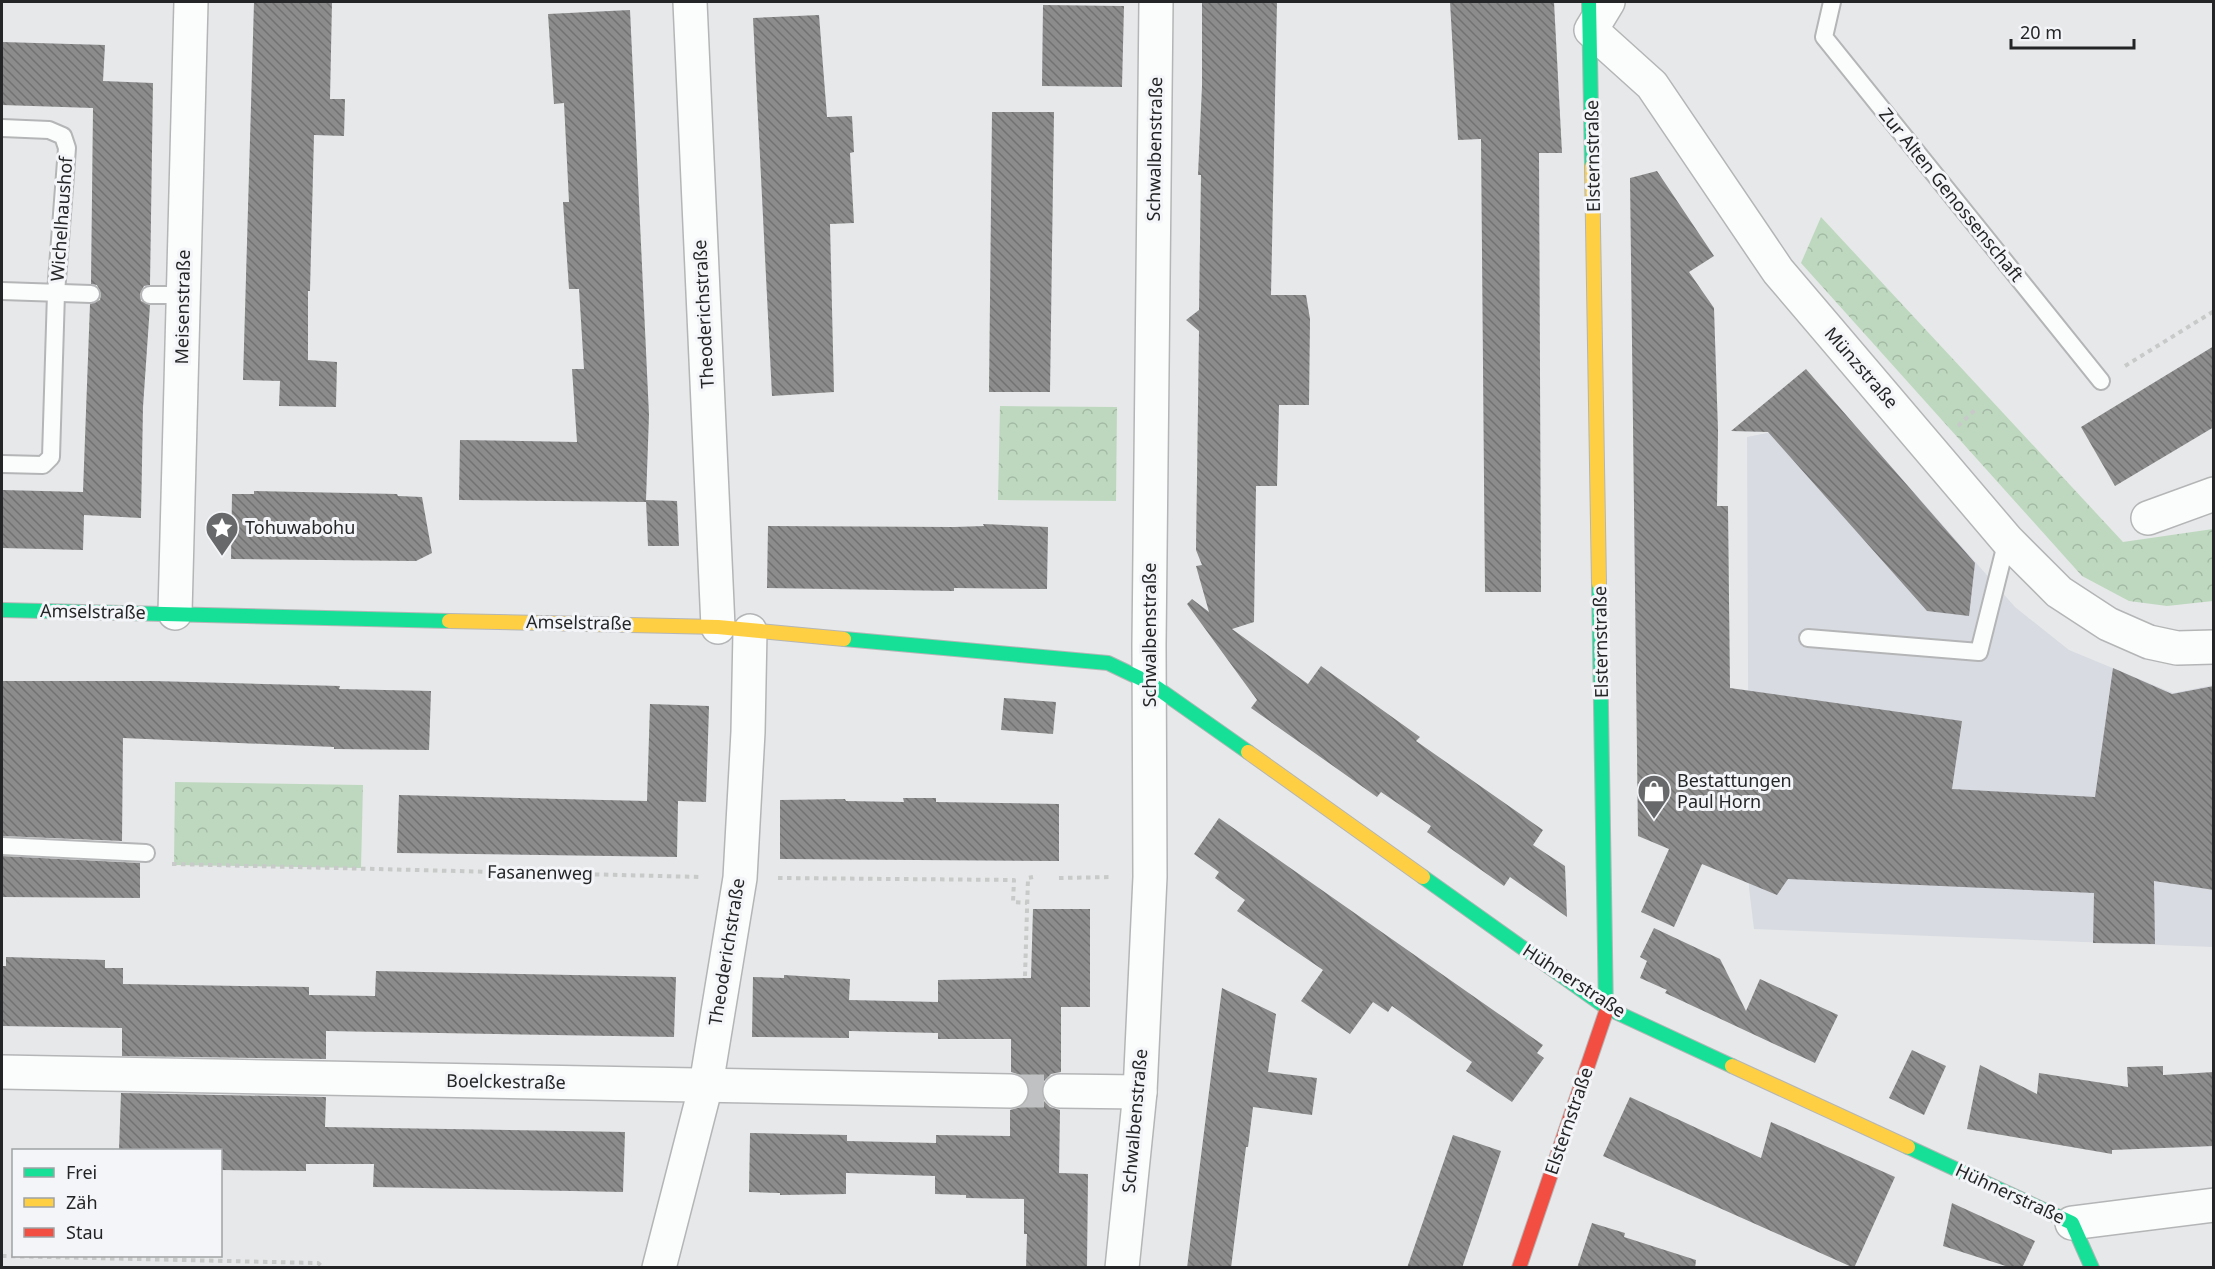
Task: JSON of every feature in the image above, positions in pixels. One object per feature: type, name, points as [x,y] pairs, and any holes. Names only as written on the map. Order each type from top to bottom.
[{"type":"street","name":"Meisenstraße","points":[[175,613],[191,2]]},
{"type":"street","name":"Theoderichstraße","points":[[690,2],[718,627]]},
{"type":"street","name":"Schwalbenstraße","points":[[1122,1268],[1140,1092],[1150,877],[1156,2]]},
{"type":"street","points":[[1590,16],[1608,2]]},
{"type":"street","name":"Münzstraße","points":[[1590,16],[1652,86],[1778,271],[2007,540],[2059,592],[2108,624],[2149,642],[2177,648],[2214,646]]},
{"type":"street","name":"Elsternstraße","points":[[1519,1268],[1607,1008],[1590,16]]},
{"type":"street","points":[[2148,518],[2214,494]]},
{"type":"street","name":"Amselstraße","points":[[2,610],[718,627],[1108,663],[1150,684]]},
{"type":"street","name":"Theoderichstraße","points":[[658,1268],[706,1085],[740,878],[748,732],[750,631]]},
{"type":"street","name":"Hühnerstraße","points":[[1150,684],[1607,1008],[2072,1223],[2214,1205]]},
{"type":"street","name":"Boelckestraße","points":[[2,1072],[1011,1091]]},
{"type":"street","points":[[1060,1091],[1140,1092]]},
{"type":"street","name":"Hühnerstraße","points":[[2072,1223],[2092,1268]]},
{"type":"lane","name":"Zur Alten Genossenschaft","points":[[1832,2],[1824,37],[2101,381]]},
{"type":"lane","name":"Wichelhaushof","points":[[2,128],[49,130],[63,136],[67,148],[56,293],[51,457],[43,465],[2,464]]},
{"type":"lane","name":"Wichelhaushof","points":[[2,291],[91,294]]},
{"type":"lane","points":[[150,295],[184,295]]},
{"type":"lane","points":[[1808,638],[1979,652],[2007,540]]},
{"type":"lane","points":[[2,846],[146,853]]},
{"type":"path","points":[[2101,381],[2214,310]]},
{"type":"path","name":"Fasanenweg","points":[[146,853],[174,865],[740,878],[1014,880],[1013,902],[1027,903]]},
{"type":"path","points":[[1025,976],[1028,878],[1033,877]]},
{"type":"path","points":[[1059,878],[1150,877]]},
{"type":"path","points":[[47,1257],[318,1263],[324,1268]]},
{"type":"shaded area","points":[[1822,388],[2015,607],[2069,650],[2173,693],[2213,685],[2213,947],[1754,929],[1749,888],[1747,437],[1772,432]]},
{"type":"green space","points":[[1821,217],[2123,542],[2213,529],[2213,601],[2167,606],[2129,601],[2082,576],[1801,263]]},
{"type":"green space","points":[[1000,406],[1117,407],[1116,501],[998,500]]},
{"type":"green space","points":[[175,782],[363,785],[361,868],[174,865]]},
{"type":"building","points":[[254,2],[332,2],[330,99],[345,99],[344,136],[314,135],[310,291],[308,291],[308,360],[337,362],[336,407],[279,406],[280,381],[243,380]]},
{"type":"building","points":[[1202,2],[1277,2],[1271,295],[1306,295],[1310,319],[1309,405],[1279,405],[1277,486],[1256,486],[1254,622],[1232,629],[1308,684],[1321,666],[1420,737],[1416,741],[1543,830],[1533,845],[1565,866],[1567,917],[1510,877],[1504,886],[1427,832],[1431,826],[1381,792],[1377,797],[1251,708],[1257,700],[1187,604],[1192,599],[1209,612],[1196,566],[1202,565],[1196,550],[1199,331],[1186,320],[1199,310],[1201,175],[1198,175],[1202,86]]},
{"type":"building","points":[[1450,2],[1554,2],[1562,153],[1539,153],[1541,592],[1485,592],[1481,139],[1458,140]]},
{"type":"building","points":[[1043,5],[1124,6],[1122,87],[1042,86]]},
{"type":"building","points":[[630,10],[649,415],[646,502],[459,500],[460,440],[577,442],[572,369],[584,369],[579,289],[569,289],[563,202],[569,202],[564,103],[554,104],[548,14]]},
{"type":"building","points":[[819,15],[827,117],[852,116],[854,152],[850,153],[854,223],[830,224],[834,392],[772,396],[753,18]]},
{"type":"building","points":[[2,42],[105,45],[103,81],[153,83],[150,285],[144,286],[140,294],[141,301],[150,305],[143,407],[141,518],[84,515],[83,550],[2,548],[2,490],[83,492],[90,304],[100,300],[101,294],[97,285],[91,284],[93,108],[2,105]]},
{"type":"building","points":[[992,112],[1054,112],[1050,392],[989,392]]},
{"type":"building","points":[[1657,171],[1714,256],[1689,272],[1714,308],[1718,431],[1717,506],[1728,506],[1730,688],[1962,721],[1952,789],[2095,797],[2113,668],[2172,694],[2214,686],[2214,890],[2154,881],[2155,944],[2093,943],[2094,893],[1788,879],[1777,895],[1702,864],[1674,927],[1641,912],[1669,849],[1638,836],[1630,178]]},
{"type":"building","points":[[2214,346],[2214,427],[2115,486],[2081,427]]},
{"type":"building","points":[[1806,369],[1975,563],[1969,616],[1927,611],[1768,432],[1731,431]]},
{"type":"building","points":[[254,491],[397,494],[398,496],[422,497],[432,553],[416,561],[231,559],[232,494],[254,494]]},
{"type":"building","points":[[646,500],[677,501],[679,546],[648,546]]},
{"type":"building","points":[[983,524],[1048,527],[1047,589],[954,588],[954,591],[767,588],[768,526],[954,527],[984,526]]},
{"type":"building","points":[[2,681],[154,681],[431,691],[429,750],[334,749],[334,747],[123,738],[122,841],[2,836]]},
{"type":"building","points":[[1004,698],[1056,702],[1053,734],[1001,730]]},
{"type":"building","points":[[650,704],[709,706],[706,802],[678,801],[677,857],[397,853],[399,795],[647,801]]},
{"type":"building","points":[[903,798],[936,798],[936,802],[1059,804],[1059,861],[780,859],[780,800],[845,799],[846,801],[904,802]]},
{"type":"building","points":[[1219,818],[1543,1045],[1537,1053],[1544,1058],[1512,1102],[1466,1071],[1472,1062],[1392,1006],[1388,1012],[1373,1002],[1350,1034],[1301,1001],[1323,970],[1237,911],[1245,900],[1215,878],[1219,872],[1194,854]]},
{"type":"building","points":[[2,856],[140,863],[140,898],[2,897]]},
{"type":"building","points":[[1033,909],[1090,909],[1090,1007],[1061,1007],[1061,1072],[1051,1074],[1044,1081],[1041,1091],[1044,1101],[1050,1107],[1060,1110],[1059,1173],[1088,1174],[1087,1268],[1026,1268],[1027,1234],[1024,1234],[1024,1199],[966,1198],[966,1195],[935,1194],[935,1176],[846,1173],[846,1194],[780,1195],[780,1193],[749,1192],[750,1133],[847,1135],[847,1141],[936,1143],[936,1135],[1010,1136],[1010,1110],[1021,1107],[1030,1092],[1027,1081],[1011,1072],[1011,1039],[938,1039],[938,1033],[849,1031],[849,1038],[752,1037],[753,977],[784,978],[784,975],[850,979],[849,1000],[938,1002],[938,980],[1031,978]]},
{"type":"building","points":[[1654,928],[1720,959],[1746,1011],[1760,979],[1838,1015],[1815,1063],[1665,993],[1667,990],[1640,978],[1647,961],[1640,957]]},
{"type":"building","points":[[6,957],[105,960],[105,968],[123,968],[123,984],[309,987],[309,995],[375,996],[376,971],[676,977],[674,1037],[326,1031],[326,1059],[122,1056],[122,1028],[2,1026],[2,966],[6,966]]},
{"type":"building","points":[[1222,988],[1276,1014],[1268,1072],[1317,1078],[1312,1115],[1253,1107],[1231,1268],[1187,1268]]},
{"type":"building","points":[[1912,1050],[1946,1066],[1924,1115],[1889,1098]]},
{"type":"building","points":[[1980,1065],[2037,1094],[2039,1073],[2128,1087],[2127,1067],[2163,1066],[2163,1075],[2214,1072],[2214,1146],[2112,1150],[2112,1154],[1967,1129]]},
{"type":"building","points":[[121,1093],[326,1097],[325,1127],[625,1132],[623,1192],[373,1187],[374,1164],[306,1164],[306,1171],[222,1170],[222,1149],[119,1149]]},
{"type":"building","points":[[1630,1097],[1761,1158],[1771,1122],[1895,1177],[1854,1268],[1603,1156]]},
{"type":"building","points":[[1453,1135],[1501,1151],[1462,1268],[1407,1268]]},
{"type":"building","points":[[1952,1203],[2035,1241],[2022,1268],[2012,1268],[1943,1246]]},
{"type":"building","points":[[1592,1223],[1625,1233],[1624,1237],[1696,1260],[1695,1268],[1577,1268]]},
{"type":"tunnel","points":[[1011,1091],[1060,1091]]},
{"type":"traffic: fast","points":[[1589,2],[1592,166]]},
{"type":"traffic: fast","points":[[1599,584],[1606,1012]]},
{"type":"traffic: fast","points":[[2,610],[449,621]]},
{"type":"traffic: fast","points":[[844,639],[1108,663],[1150,683],[1248,752]]},
{"type":"traffic: fast","points":[[1423,877],[1607,1008],[1732,1066]]},
{"type":"traffic: fast","points":[[1908,1147],[2072,1223],[2092,1268]]},
{"type":"traffic: slow","points":[[1592,166],[1599,584]]},
{"type":"traffic: slow","points":[[449,621],[718,627],[844,639]]},
{"type":"traffic: slow","points":[[1248,752],[1423,877]]},
{"type":"traffic: slow","points":[[1732,1066],[1908,1147]]},
{"type":"traffic: jam","points":[[1519,1268],[1606,1012]]},
{"type":"place","name":"Tohuwabohu","points":[[222,557]]},
{"type":"place","name":"Bestattungen Paul Horn","points":[[1654,820]]}]
